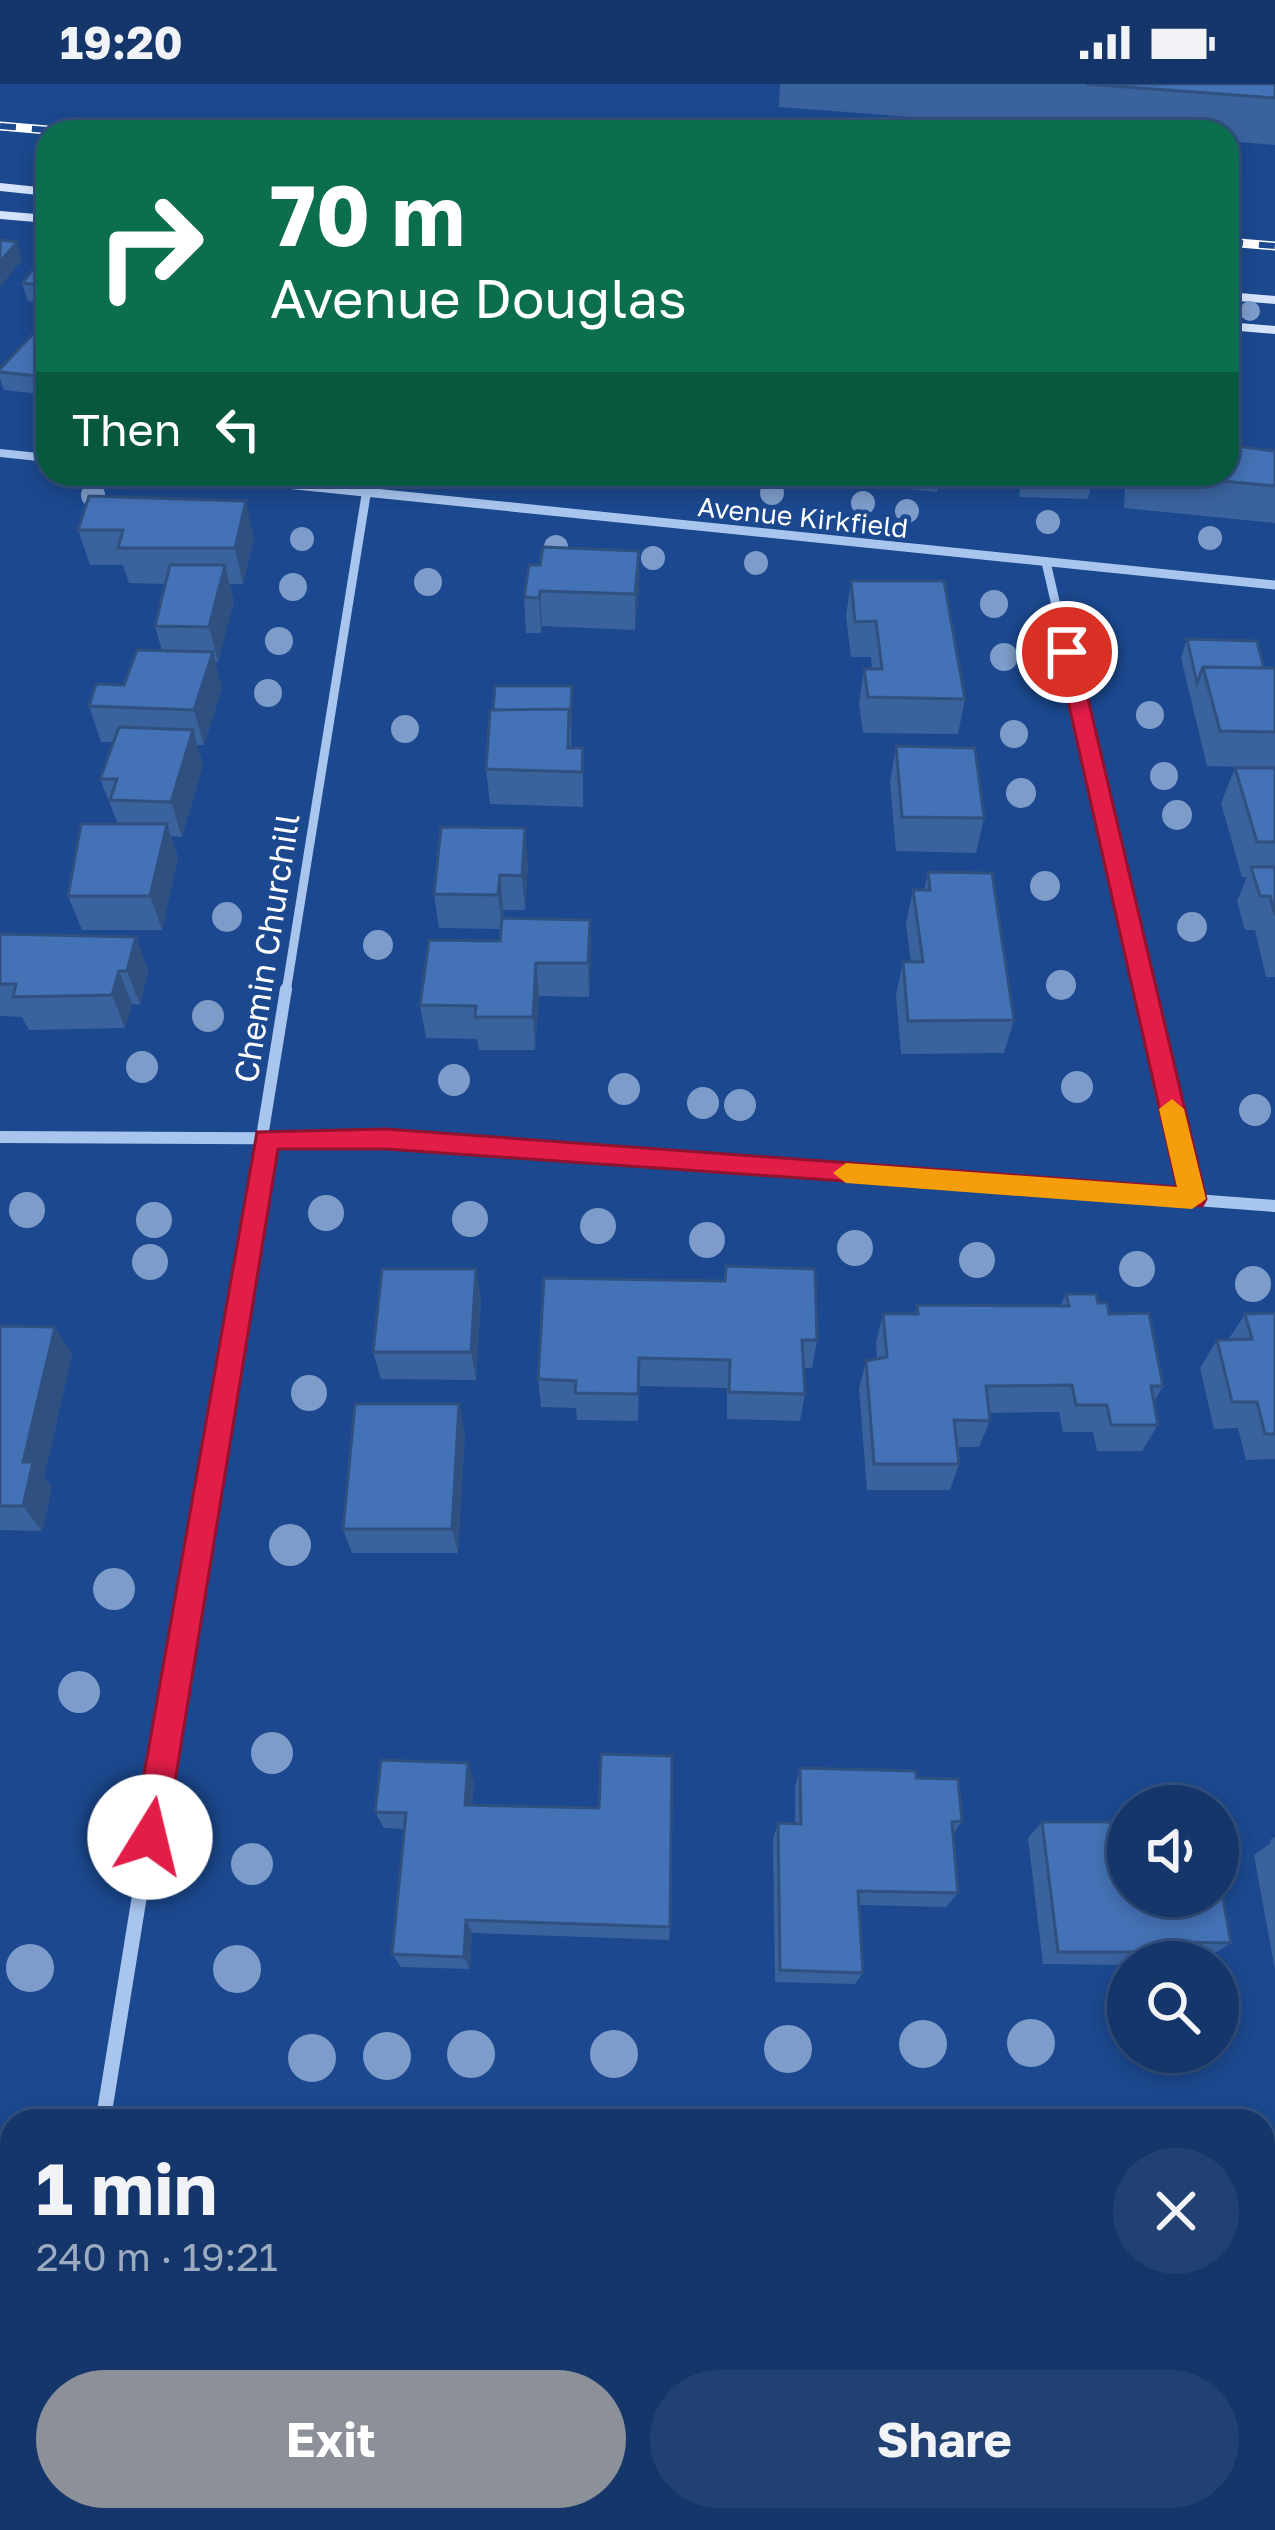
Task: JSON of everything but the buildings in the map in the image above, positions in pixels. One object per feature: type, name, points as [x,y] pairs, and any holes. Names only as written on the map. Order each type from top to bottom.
[{"type":"main road","points":[[0,188],[36,191]]},
{"type":"main road","points":[[0,215],[36,218]]},
{"type":"main road","points":[[1239,297],[1275,300]]},
{"type":"main road","points":[[1239,327],[1275,330]]},
{"type":"street","points":[[0,453],[36,457]]},
{"type":"street","name":"Avenue Kirkfield","points":[[288,486],[1275,585]]},
{"type":"street","name":"Chemin Churchill","points":[[105,2109],[266,1139],[366,495]]},
{"type":"street","points":[[1046,562],[1192,1199]]},
{"type":"street","points":[[0,1137],[386,1139],[1275,1205]]},
{"type":"railway","points":[[0,126],[36,129]]},
{"type":"railway","points":[[1239,243],[1275,246]]},
{"type":"slow traffic","points":[[846,1173],[1192,1199],[1172,1109]]},
{"type":"route","points":[[150,1837],[266,1139],[386,1139],[1192,1199],[1067,652]]}]
